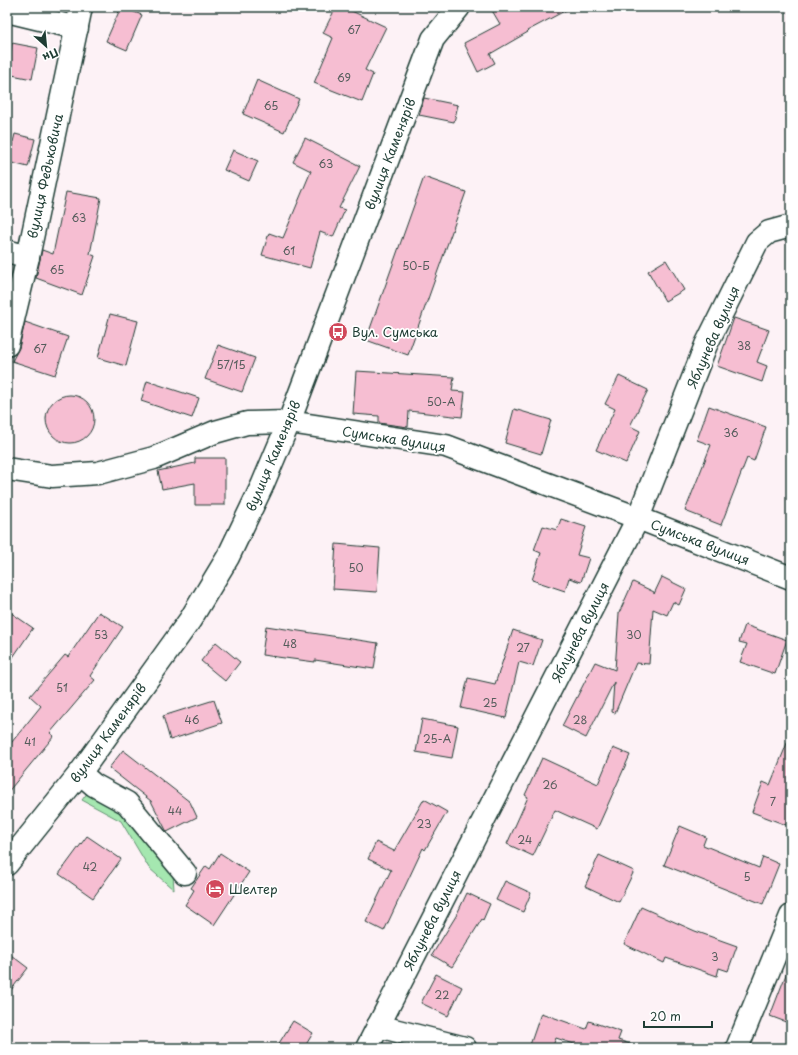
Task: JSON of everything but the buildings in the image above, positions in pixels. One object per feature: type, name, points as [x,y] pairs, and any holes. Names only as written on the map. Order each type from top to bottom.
[{"type":"street","name":"вулиця Каменярів","points":[[9,859],[80,774],[190,620],[228,556],[262,486],[289,422],[433,39],[459,7]]},
{"type":"street","points":[[7,11],[79,17]]},
{"type":"street","name":"вулиця Федьковича","points":[[7,345],[28,257],[79,17]]},
{"type":"street","name":"Яблунева вулиця","points":[[367,1048],[638,518],[706,345],[758,242],[769,232],[791,226]]},
{"type":"street","points":[[7,251],[28,257]]},
{"type":"street","name":"Сумська вулиця","points":[[7,469],[52,476],[98,473],[154,458],[215,432],[241,425],[289,422],[446,446],[638,518],[791,578]]},
{"type":"street","points":[[80,774],[94,785],[127,803],[185,873]]},
{"type":"street","points":[[737,1048],[791,916]]},
{"type":"street","points":[[378,1026],[465,1048]]},
{"type":"green space","points":[[88,792],[124,812],[173,874],[174,890],[149,868],[121,821],[82,800]]},
{"type":"place","name":"Вул. Сумська","points":[[338,332]]},
{"type":"place","name":"Шелтер","points":[[215,889]]}]
